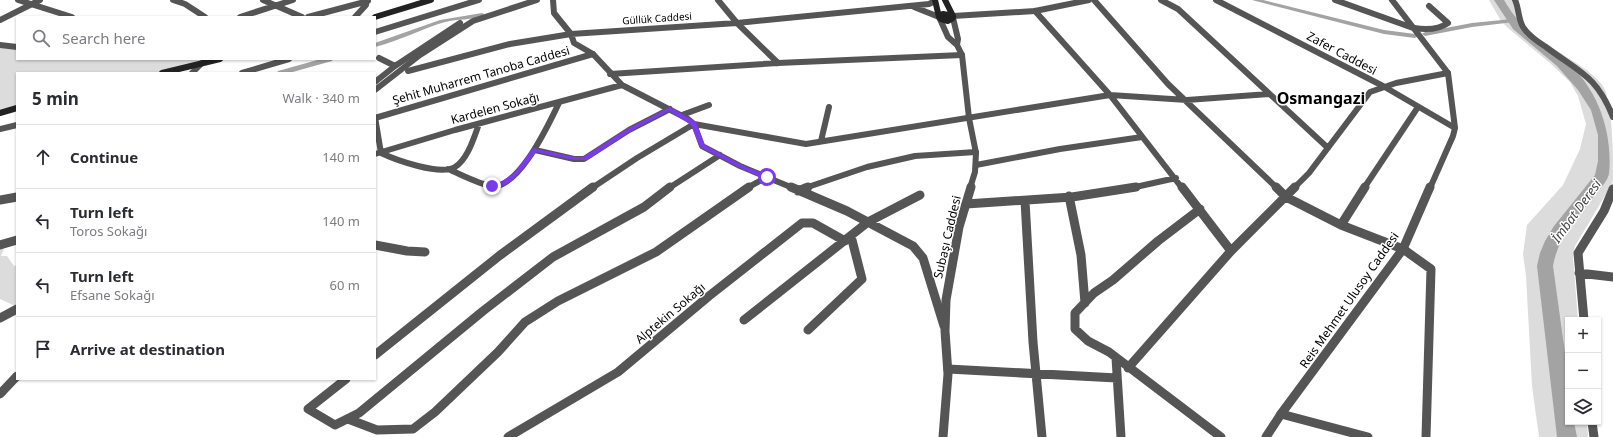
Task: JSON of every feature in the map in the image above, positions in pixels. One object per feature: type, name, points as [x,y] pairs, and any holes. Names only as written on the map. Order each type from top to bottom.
[{"type":"main road","points":[[376,17],[431,0]]},
{"type":"main road","points":[[945,0],[953,17]]},
{"type":"main road","points":[[935,1],[940,14],[953,17]]},
{"type":"main road","points":[[166,72],[216,60]]},
{"type":"main road","points":[[0,113],[16,108]]},
{"type":"street","points":[[18,0],[69,16]]},
{"type":"street","points":[[0,20],[40,0]]},
{"type":"street","points":[[173,0],[185,4],[203,16]]},
{"type":"street","points":[[262,0],[300,16]]},
{"type":"street","points":[[243,16],[293,0]]},
{"type":"street","points":[[376,32],[479,0]]},
{"type":"street","points":[[376,89],[431,48],[473,20],[537,0]]},
{"type":"street","points":[[554,0],[554,13],[570,34],[574,43],[593,54],[610,74],[622,85],[682,115],[694,124],[806,144],[1110,95],[1186,100],[1268,94]]},
{"type":"street","points":[[718,0],[737,23],[778,63]]},
{"type":"street","points":[[953,17],[1035,11],[1089,0]]},
{"type":"street","points":[[1094,0],[1168,84],[1286,197],[1341,225],[1403,249],[1431,269],[1432,275],[1426,384],[1426,437]]},
{"type":"street","points":[[1161,0],[1178,9],[1328,148]]},
{"type":"street","name":"Zafer Caddesi","points":[[1216,0],[1383,86],[1455,128]]},
{"type":"street","points":[[1335,0],[1414,28],[1438,28],[1448,23],[1429,6]]},
{"type":"street","name":"Reis Mehmet Ulusoy Caddesi","points":[[1266,437],[1281,414],[1403,249],[1450,146],[1455,128],[1448,73],[1392,0]]},
{"type":"street","points":[[1515,0],[1523,28],[1546,48],[1574,65],[1597,84],[1609,103],[1613,117]]},
{"type":"street","points":[[312,16],[368,1]]},
{"type":"street","points":[[356,16],[368,1]]},
{"type":"street","name":"Güllük Caddesi","points":[[408,71],[510,44],[570,34],[737,23],[911,6],[929,4],[935,1]]},
{"type":"street","name":"Güllük Caddesi","points":[[911,6],[940,14]]},
{"type":"street","points":[[1035,11],[1110,95],[1176,178],[1231,251]]},
{"type":"street","name":"Subaşı Caddesi","points":[[940,14],[948,37],[957,45],[962,55],[969,118],[976,152],[976,165],[959,227],[948,280],[945,331],[948,369],[943,437]]},
{"type":"street","name":"Subaşı Caddesi","points":[[953,17],[958,39],[957,45]]},
{"type":"street","points":[[376,81],[395,66],[460,22]]},
{"type":"street","points":[[0,45],[16,46]]},
{"type":"street","name":"Şehit Muharrem Tanoba Caddesi","points":[[376,118],[593,54]]},
{"type":"street","points":[[610,74],[778,63],[962,55]]},
{"type":"street","points":[[379,58],[395,66]]},
{"type":"street","points":[[256,71],[286,60]]},
{"type":"street","points":[[193,72],[202,63]]},
{"type":"street","points":[[1128,368],[1231,251],[1309,173],[1370,92],[1383,86],[1448,73]]},
{"type":"street","name":"Kardelen Sokağı","points":[[378,154],[479,124],[622,85]]},
{"type":"street","points":[[376,130],[378,154],[408,164],[448,169],[496,187],[504,184],[517,173],[535,150],[560,103]]},
{"type":"street","points":[[682,115],[709,105]]},
{"type":"street","points":[[821,141],[829,107]]},
{"type":"street","points":[[1341,225],[1418,107]]},
{"type":"street","points":[[535,150],[574,159],[584,159],[629,130],[670,109]]},
{"type":"street","points":[[448,169],[456,166],[460,162],[473,140],[479,124]]},
{"type":"street","points":[[694,124],[702,146],[798,191],[847,211],[914,246],[923,258],[945,331]]},
{"type":"street","points":[[376,354],[458,288],[548,220],[630,162],[694,124]]},
{"type":"street","points":[[0,129],[16,125]]},
{"type":"street","points":[[976,165],[1060,148],[1142,137]]},
{"type":"street","points":[[798,191],[867,168],[915,156],[976,152]]},
{"type":"street","points":[[345,380],[308,409],[335,425],[359,413],[483,310],[553,257],[644,207],[680,180],[720,155]]},
{"type":"street","points":[[348,419],[377,430],[413,429],[435,412],[464,385],[498,352],[525,322],[558,301],[656,252],[737,195],[767,177]]},
{"type":"street","points":[[966,204],[1025,201],[1069,196],[1141,186],[1176,178]]},
{"type":"street","points":[[1584,317],[1578,253],[1604,211],[1613,189]]},
{"type":"street","points":[[744,320],[868,222],[920,195]]},
{"type":"street","points":[[1069,196],[1081,255],[1085,303]]},
{"type":"street","points":[[0,200],[16,198]]},
{"type":"street","points":[[1025,201],[1033,342],[1042,437]]},
{"type":"street","points":[[1200,209],[1158,241],[1113,280],[1094,293],[1075,313],[1075,329],[1088,341],[1109,352],[1128,368],[1221,437]]},
{"type":"street","name":"Alptekin Sokağı","points":[[508,437],[618,372],[709,296],[802,223],[813,223],[848,238]]},
{"type":"street","points":[[808,330],[862,279],[848,238]]},
{"type":"street","points":[[0,245],[16,240]]},
{"type":"street","points":[[376,245],[407,251],[424,252]]},
{"type":"street","points":[[1579,273],[1613,277]]},
{"type":"street","points":[[0,318],[16,310]]},
{"type":"street","points":[[1116,358],[1121,437]]},
{"type":"street","points":[[948,369],[1117,378]]},
{"type":"street","points":[[0,394],[16,377]]},
{"type":"street","points":[[1281,414],[1368,437]]},
{"type":"street","points":[[1592,425],[1594,437]]},
{"type":"shaded area","points":[[1489,0],[1512,0],[1524,24],[1534,35],[1581,66],[1601,83],[1606,92],[1613,147],[1613,180],[1575,246],[1573,257],[1578,317],[1565,317],[1565,425],[1587,425],[1588,437],[1539,437],[1532,386],[1526,276],[1523,254],[1527,225],[1563,185],[1580,149],[1586,124],[1578,96],[1570,82],[1501,21]]},
{"type":"shaded area","points":[[0,47],[16,48],[16,60],[210,60],[160,72],[16,72],[16,106],[0,110]]},
{"type":"shaded area","points":[[5,246],[1,256],[7,256],[14,266],[16,265],[15,306],[0,299],[0,248]]},
{"type":"waterway","points":[[1255,0],[1384,32],[1415,36]]},
{"type":"waterway","name":"İmbat Deresi","points":[[1499,0],[1508,16],[1517,27],[1561,63],[1574,76],[1597,110],[1605,135],[1605,161],[1602,176],[1568,218],[1552,241],[1545,266],[1567,437]]},
{"type":"waterway","points":[[376,45],[442,21],[482,15]]},
{"type":"waterway","points":[[1425,34],[1472,25],[1512,21]]},
{"type":"waterway","points":[[284,72],[326,60]]},
{"type":"district","name":"Osmangazi","points":[[1321,98]]},
{"type":"route","points":[[492,186],[499,186],[509,180],[517,173],[535,150],[574,159],[584,159],[629,130],[670,109],[682,115],[694,124],[702,146],[740,166],[767,177]]}]
